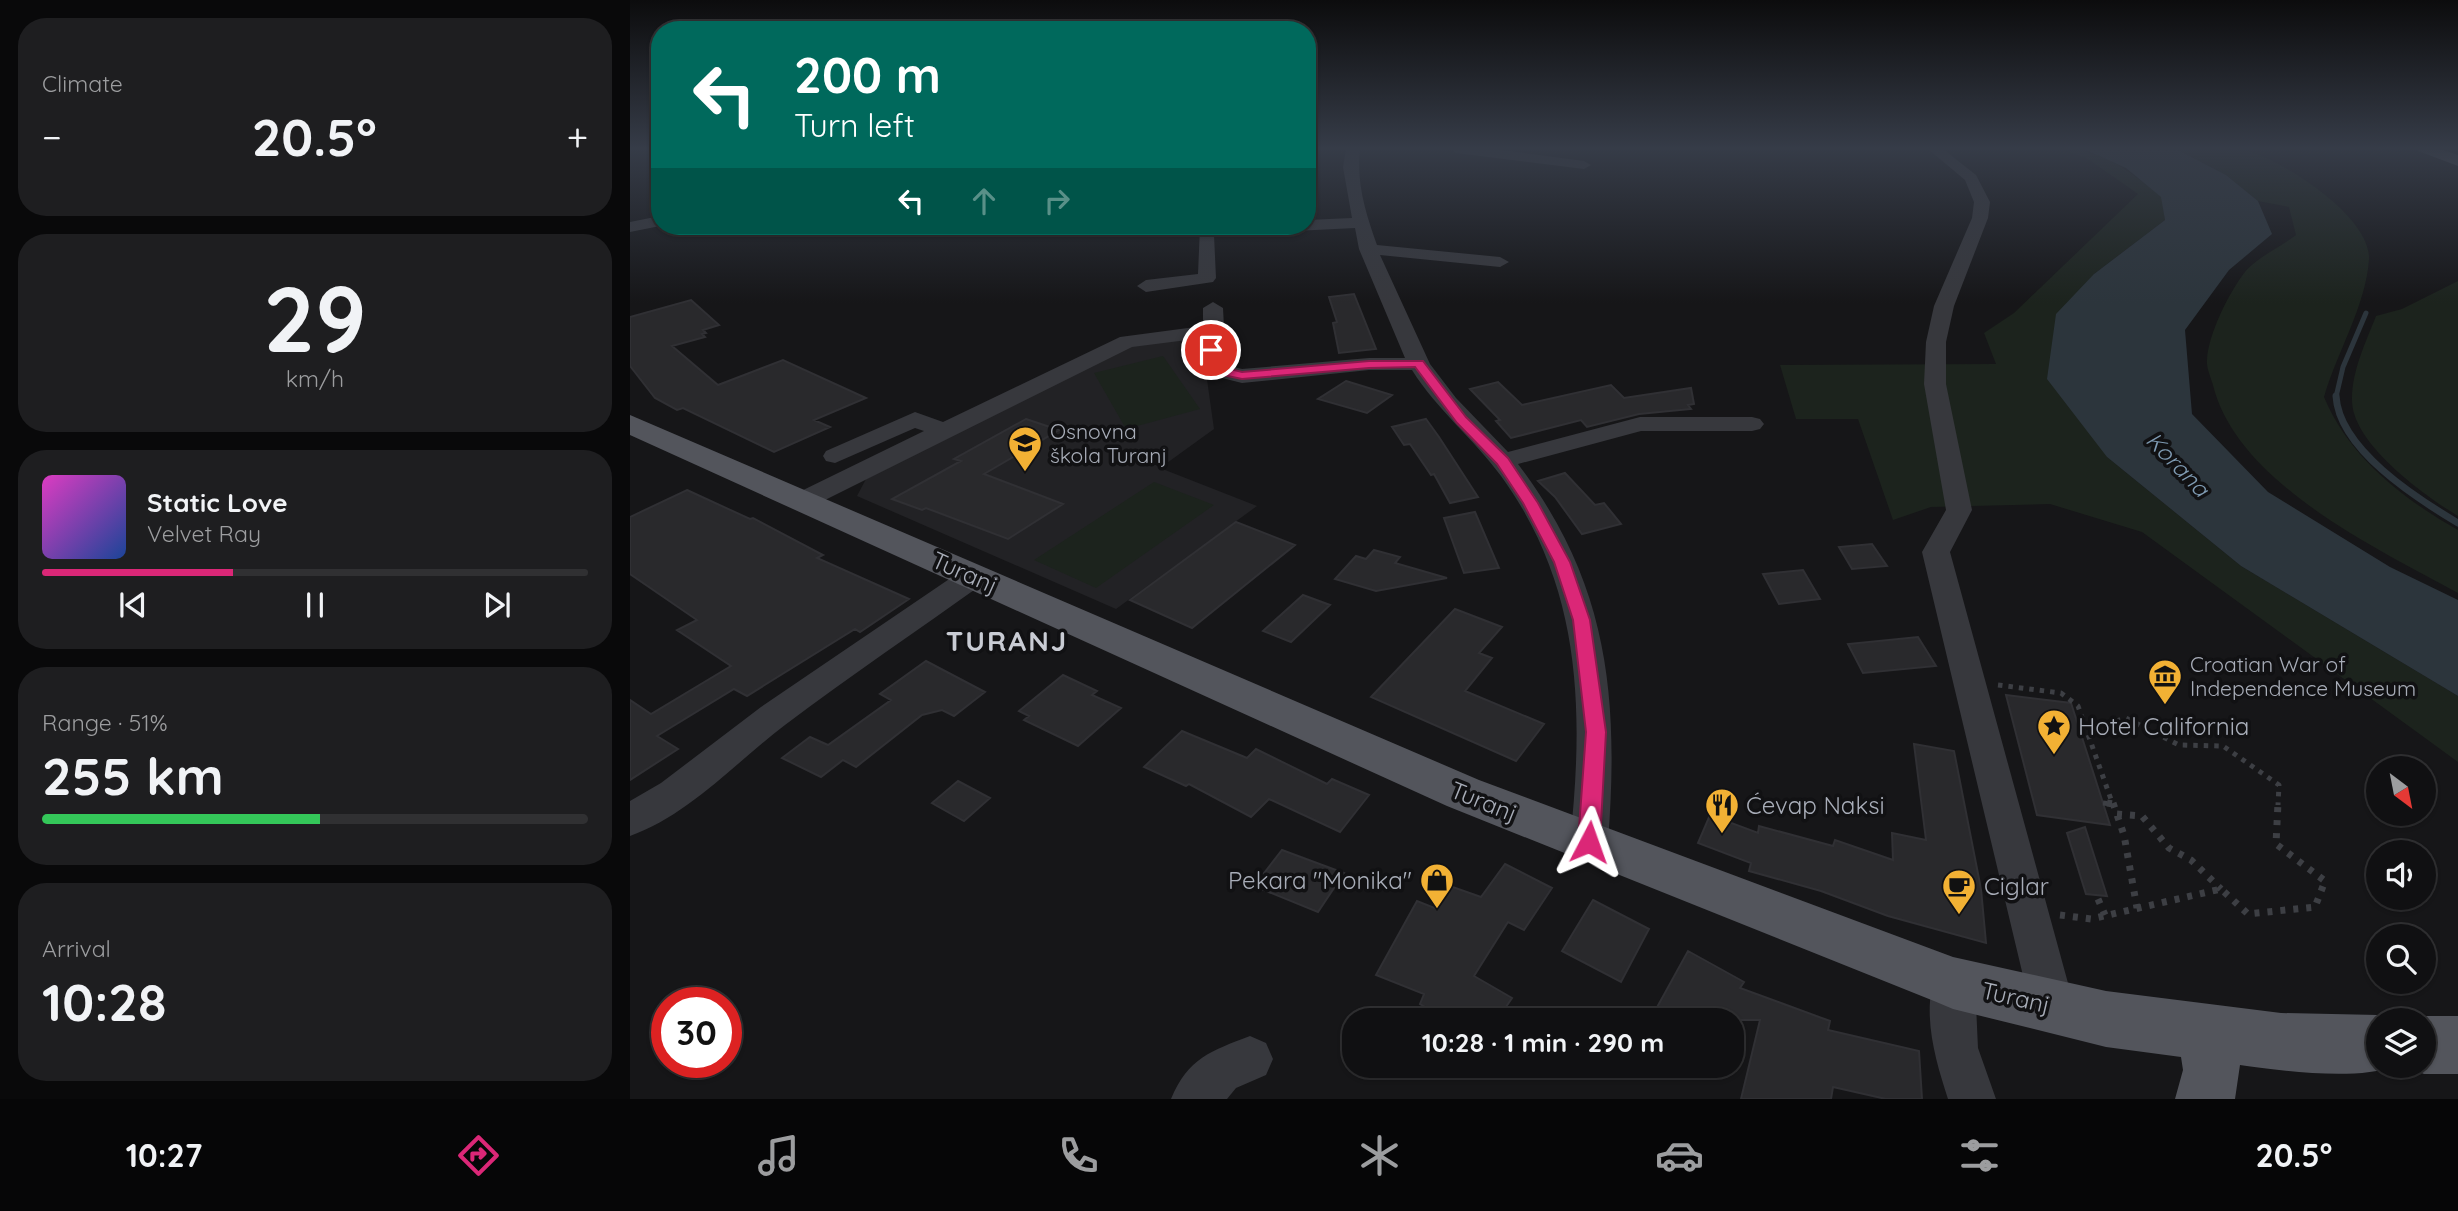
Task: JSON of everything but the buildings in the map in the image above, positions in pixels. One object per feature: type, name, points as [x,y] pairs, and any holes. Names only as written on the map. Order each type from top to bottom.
[{"type":"main road","name":"Turanj","points":[[630,424],[1463,793],[1953,983],[2106,1019],[2281,1042],[2366,1044]]},
{"type":"main road","points":[[2205,1099],[2211,1070],[2206,1032]]},
{"type":"main road","points":[[2436,1045],[2458,1045]]},
{"type":"street","points":[[1356,200],[1368,248],[1419,364],[1462,420],[1503,461],[1531,503],[1562,562],[1581,620],[1596,732],[1589,842]]},
{"type":"street","points":[[1981,200],[1980,218],[1939,324],[1934,362],[1934,384],[1959,510],[1936,552],[2052,1005]]},
{"type":"street","points":[[630,227],[651,223]]},
{"type":"street","points":[[1316,225],[1361,223]]},
{"type":"street","points":[[1146,286],[1207,278],[1206,235]]},
{"type":"street","points":[[1368,248],[1500,262]]},
{"type":"street","points":[[1213,308],[1213,364],[1218,370],[1228,374],[1259,375],[1369,364],[1419,364]]},
{"type":"street","points":[[802,501],[1121,343],[1141,338],[1211,331]]},
{"type":"street","points":[[835,456],[915,419],[944,431]]},
{"type":"street","points":[[1503,461],[1640,424],[1752,424]]},
{"type":"street","points":[[630,820],[674,793],[773,716],[974,576]]},
{"type":"street","points":[[1953,983],[1955,1048],[1972,1099]]},
{"type":"street","points":[[1195,1099],[1220,1071],[1250,1059]]},
{"type":"path","points":[[1969,681],[2061,693],[2078,706],[2124,835],[2137,908]]},
{"type":"path","points":[[2086,726],[2094,728],[2126,718],[2179,745],[2223,746],[2279,785],[2276,844],[2325,881],[2315,908],[2248,914],[2191,860],[2169,848],[2142,816],[2117,814]]},
{"type":"path","points":[[2103,803],[2113,804]]},
{"type":"path","points":[[2067,916],[2091,919],[2221,888]]},
{"type":"path","points":[[2098,899],[2105,915]]},
{"type":"shaded area","points":[[2131,200],[2162,200],[2165,220],[2094,274],[2107,457],[2241,566],[2458,696],[2458,762],[2142,532],[2050,504],[1931,507],[1893,520],[1858,419],[1796,419],[1780,365],[1996,364],[1984,333],[2014,313]]},
{"type":"shaded area","points":[[2331,200],[2355,225],[2366,242],[2369,259],[2363,294],[2324,397],[2348,439],[2380,474],[2417,505],[2458,530],[2458,593],[2388,555],[2314,509],[2279,482],[2250,453],[2227,420],[2207,366],[2208,350],[2215,326],[2245,272],[2296,235],[2289,207],[2258,201]]},
{"type":"shaded area","points":[[2458,281],[2458,516],[2409,481],[2376,450],[2363,433],[2355,416],[2352,399],[2357,367],[2376,316],[2402,309]]},
{"type":"shaded area","name":"Osnovna škola Turanj","points":[[1201,337],[1214,429],[1160,468],[1257,506],[1116,609],[857,496],[866,479],[1134,343]]},
{"type":"shaded area","points":[[1163,356],[1200,409],[1126,429],[1094,373]]},
{"type":"shaded area","points":[[1154,482],[1214,505],[1096,588],[1034,560]]},
{"type":"water","name":"Korana","points":[[2162,200],[2258,201],[2272,234],[2229,270],[2185,330],[2192,414],[2268,492],[2390,567],[2458,600],[2458,696],[2241,566],[2107,457],[2047,379],[2056,314],[2094,274],[2165,220]]},
{"type":"waterway","points":[[2336,397],[2343,367],[2366,313]]},
{"type":"waterway","points":[[2336,397],[2340,416],[2350,435],[2365,453],[2402,486],[2458,523]]},
{"type":"place","name":"Osnovna škola Turanj","points":[[1025,473]]},
{"type":"place","name":"Croatian War of Independence Museum","points":[[2165,706]]},
{"type":"place","name":"Hotel California","points":[[2054,756]]},
{"type":"place","name":"Ćevap Naksi","points":[[1722,835]]},
{"type":"place","name":"Pekara \"Monika\"","points":[[1437,910]]},
{"type":"place","name":"Ciglar","points":[[1959,916]]},
{"type":"district","name":"TURANJ","points":[[1007,640]]},
{"type":"route","points":[[1211,350],[1213,364],[1218,370],[1242,376],[1369,364],[1419,364],[1462,420],[1503,461],[1531,503],[1562,562],[1581,620],[1596,732],[1589,842]]}]
